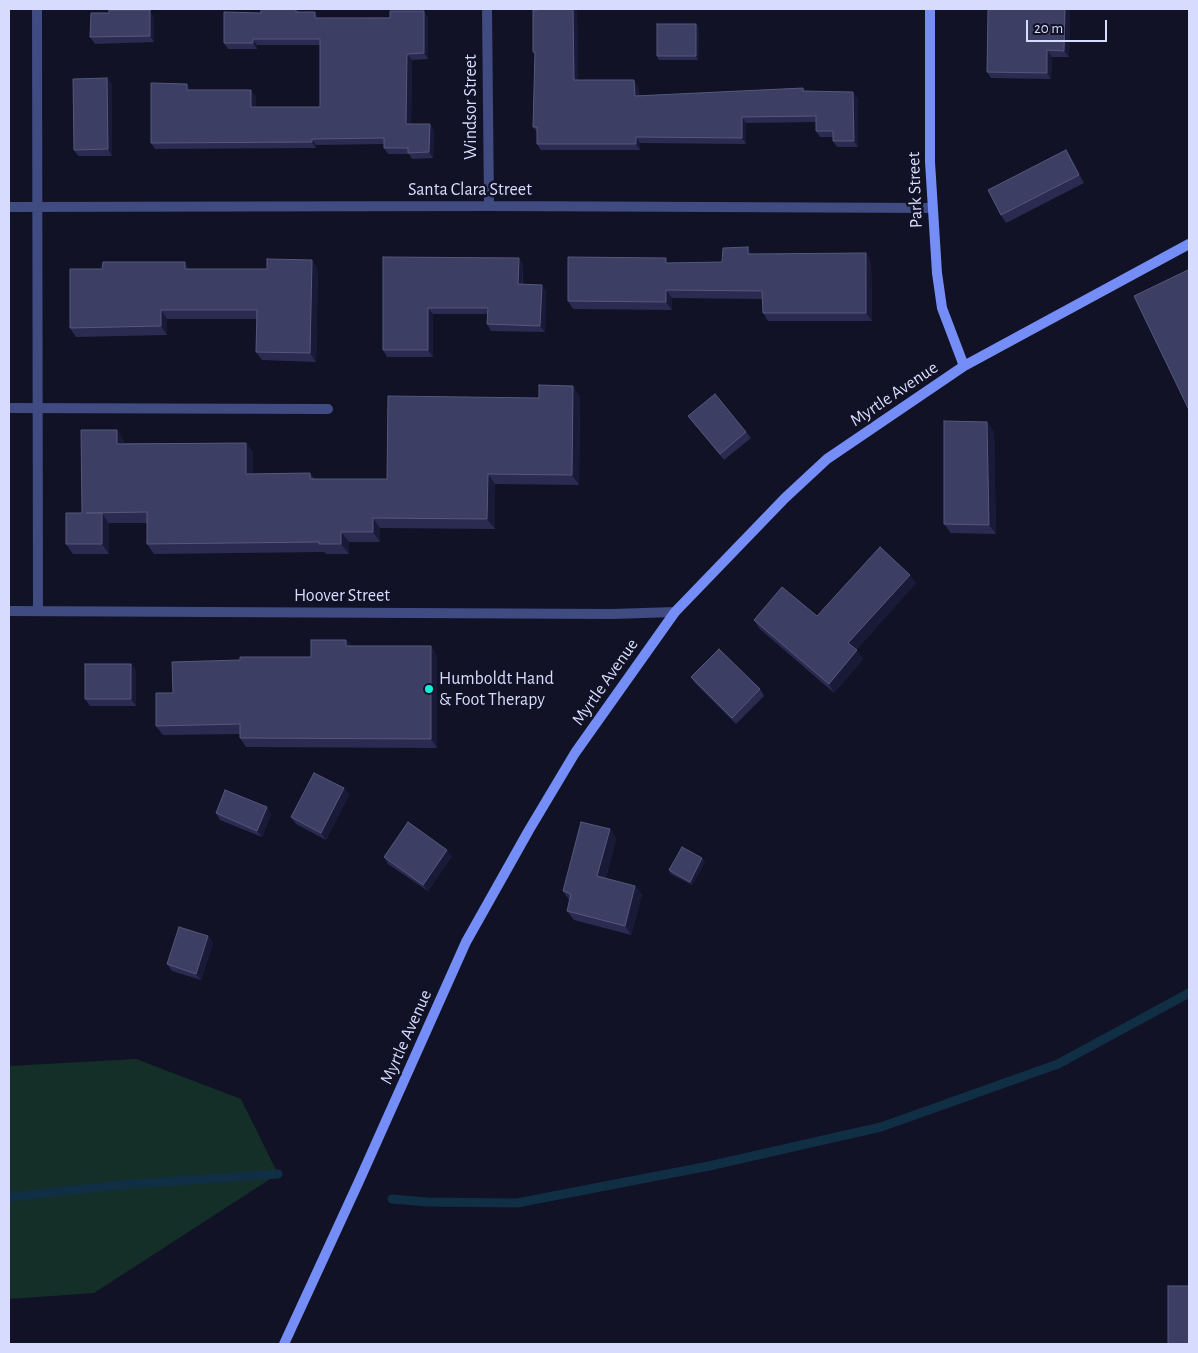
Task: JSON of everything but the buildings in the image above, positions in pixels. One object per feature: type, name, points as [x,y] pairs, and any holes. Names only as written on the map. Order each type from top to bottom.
[{"type":"main road","name":"Park Street","points":[[930,9],[930,162],[936,273],[942,308],[964,366]]},
{"type":"main road","name":"Myrtle Avenue","points":[[284,1344],[466,942],[575,753],[675,612],[784,498],[827,459],[964,366],[1189,244]]},
{"type":"street","points":[[37,9],[38,611]]},
{"type":"street","name":"Windsor Street","points":[[487,9],[489,206]]},
{"type":"street","name":"Santa Clara Street","points":[[9,206],[932,208]]},
{"type":"street","points":[[9,408],[328,409]]},
{"type":"street","name":"Hoover Street","points":[[9,611],[612,614],[675,612]]},
{"type":"green space","points":[[136,1059],[241,1099],[278,1174],[94,1293],[9,1299],[9,1066]]},
{"type":"waterway","points":[[392,1199],[427,1202],[517,1203],[709,1166],[881,1127],[1058,1064],[1189,993]]},
{"type":"waterway","points":[[9,1197],[131,1184],[278,1174]]},
{"type":"place","name":"Humboldt Hand & Foot Therapy","points":[[429,689]]}]
